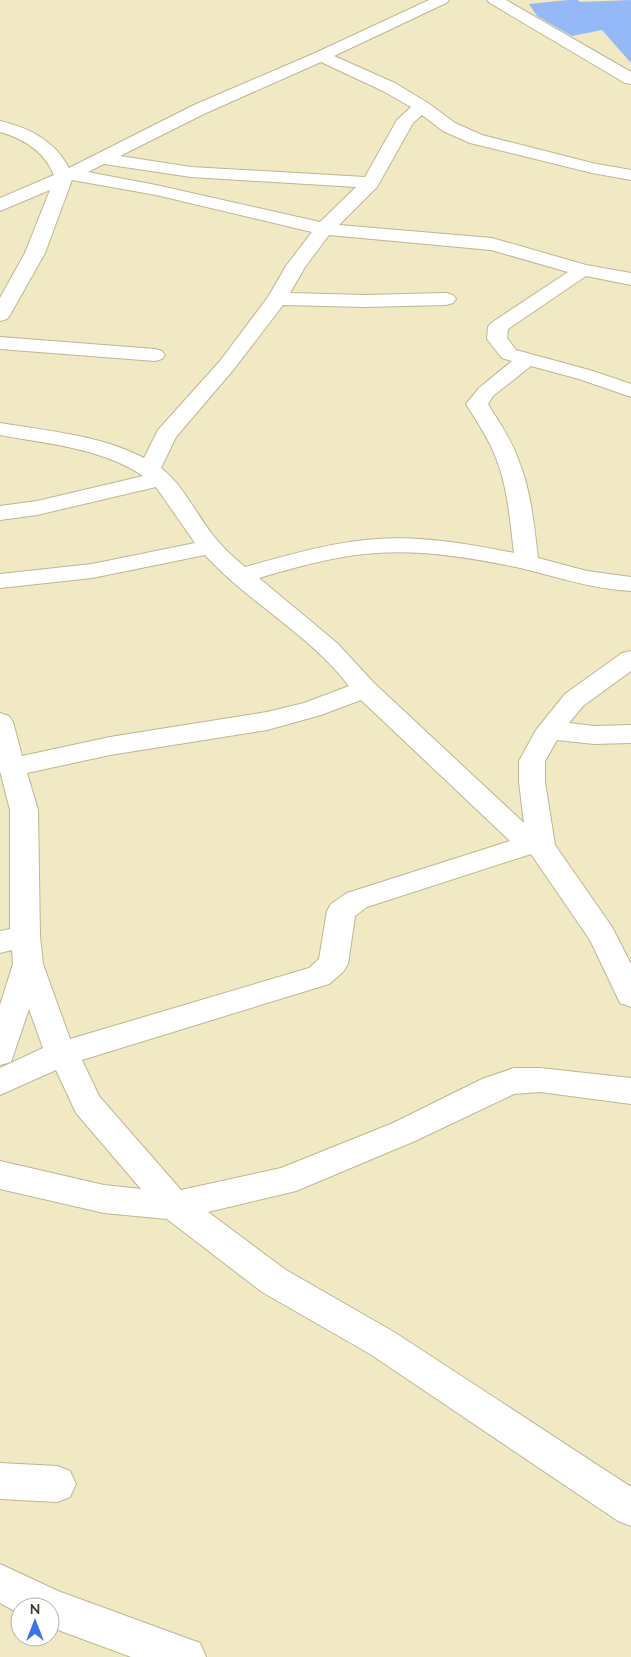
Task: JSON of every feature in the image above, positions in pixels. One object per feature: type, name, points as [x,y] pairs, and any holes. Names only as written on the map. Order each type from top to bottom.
[{"type":"street","points":[[0,205],[66,176],[200,109],[321,56],[441,0]]},
{"type":"street","points":[[495,0],[631,79]]},
{"type":"street","points":[[321,56],[389,87],[422,107],[449,127],[476,139],[592,168],[631,175]]},
{"type":"street","points":[[155,475],[166,436],[228,365],[277,299],[296,266],[324,229],[371,183],[383,158],[406,120],[422,107]]},
{"type":"street","points":[[0,126],[35,140],[46,148],[66,176]]},
{"type":"street","points":[[101,158],[191,172],[371,183]]},
{"type":"street","points":[[66,176],[156,190],[324,229],[492,244],[582,270],[631,279]]},
{"type":"street","points":[[0,315],[36,253],[66,176]]},
{"type":"street","points":[[582,270],[498,327],[497,338],[509,354],[586,375],[631,392]]},
{"type":"street","points":[[277,299],[365,301],[446,299]]},
{"type":"street","points":[[0,344],[155,355]]},
{"type":"street","points":[[526,562],[522,527],[510,466],[503,449],[477,404],[486,392],[528,359]]},
{"type":"street","points":[[0,429],[102,449],[155,475],[210,547],[241,576],[294,618],[346,666],[365,689],[514,830],[538,845],[602,935],[631,995]]},
{"type":"street","points":[[0,513],[38,508],[155,475]]},
{"type":"street","points":[[241,576],[280,564],[357,548],[402,546],[450,549],[526,562],[587,577],[631,584]]},
{"type":"street","points":[[0,581],[92,571],[210,547]]},
{"type":"street","points":[[538,845],[532,761],[549,730],[574,700],[631,659]]},
{"type":"street","points":[[7,759],[110,746],[267,721],[312,710],[365,689]]},
{"type":"street","points":[[0,722],[7,759],[12,814],[18,947],[0,1053]]},
{"type":"street","points":[[549,730],[594,735],[631,734]]},
{"type":"street","points":[[0,1082],[63,1053],[319,976],[333,964],[341,911],[357,900],[538,845]]},
{"type":"street","points":[[18,947],[58,1047],[63,1053],[87,1104],[174,1205],[274,1281],[382,1343],[631,1508]]},
{"type":"street","points":[[0,1176],[104,1199],[135,1204],[174,1205],[284,1181],[404,1132],[493,1088],[514,1081],[540,1080],[631,1090]]},
{"type":"street","points":[[0,1481],[57,1484]]},
{"type":"street","points":[[0,1583],[27,1597]]},
{"type":"street","points":[[60,1612],[186,1657]]},
{"type":"building","points":[[578,0],[580,2],[631,0],[631,63],[602,30],[572,36],[537,16],[529,4]]}]
